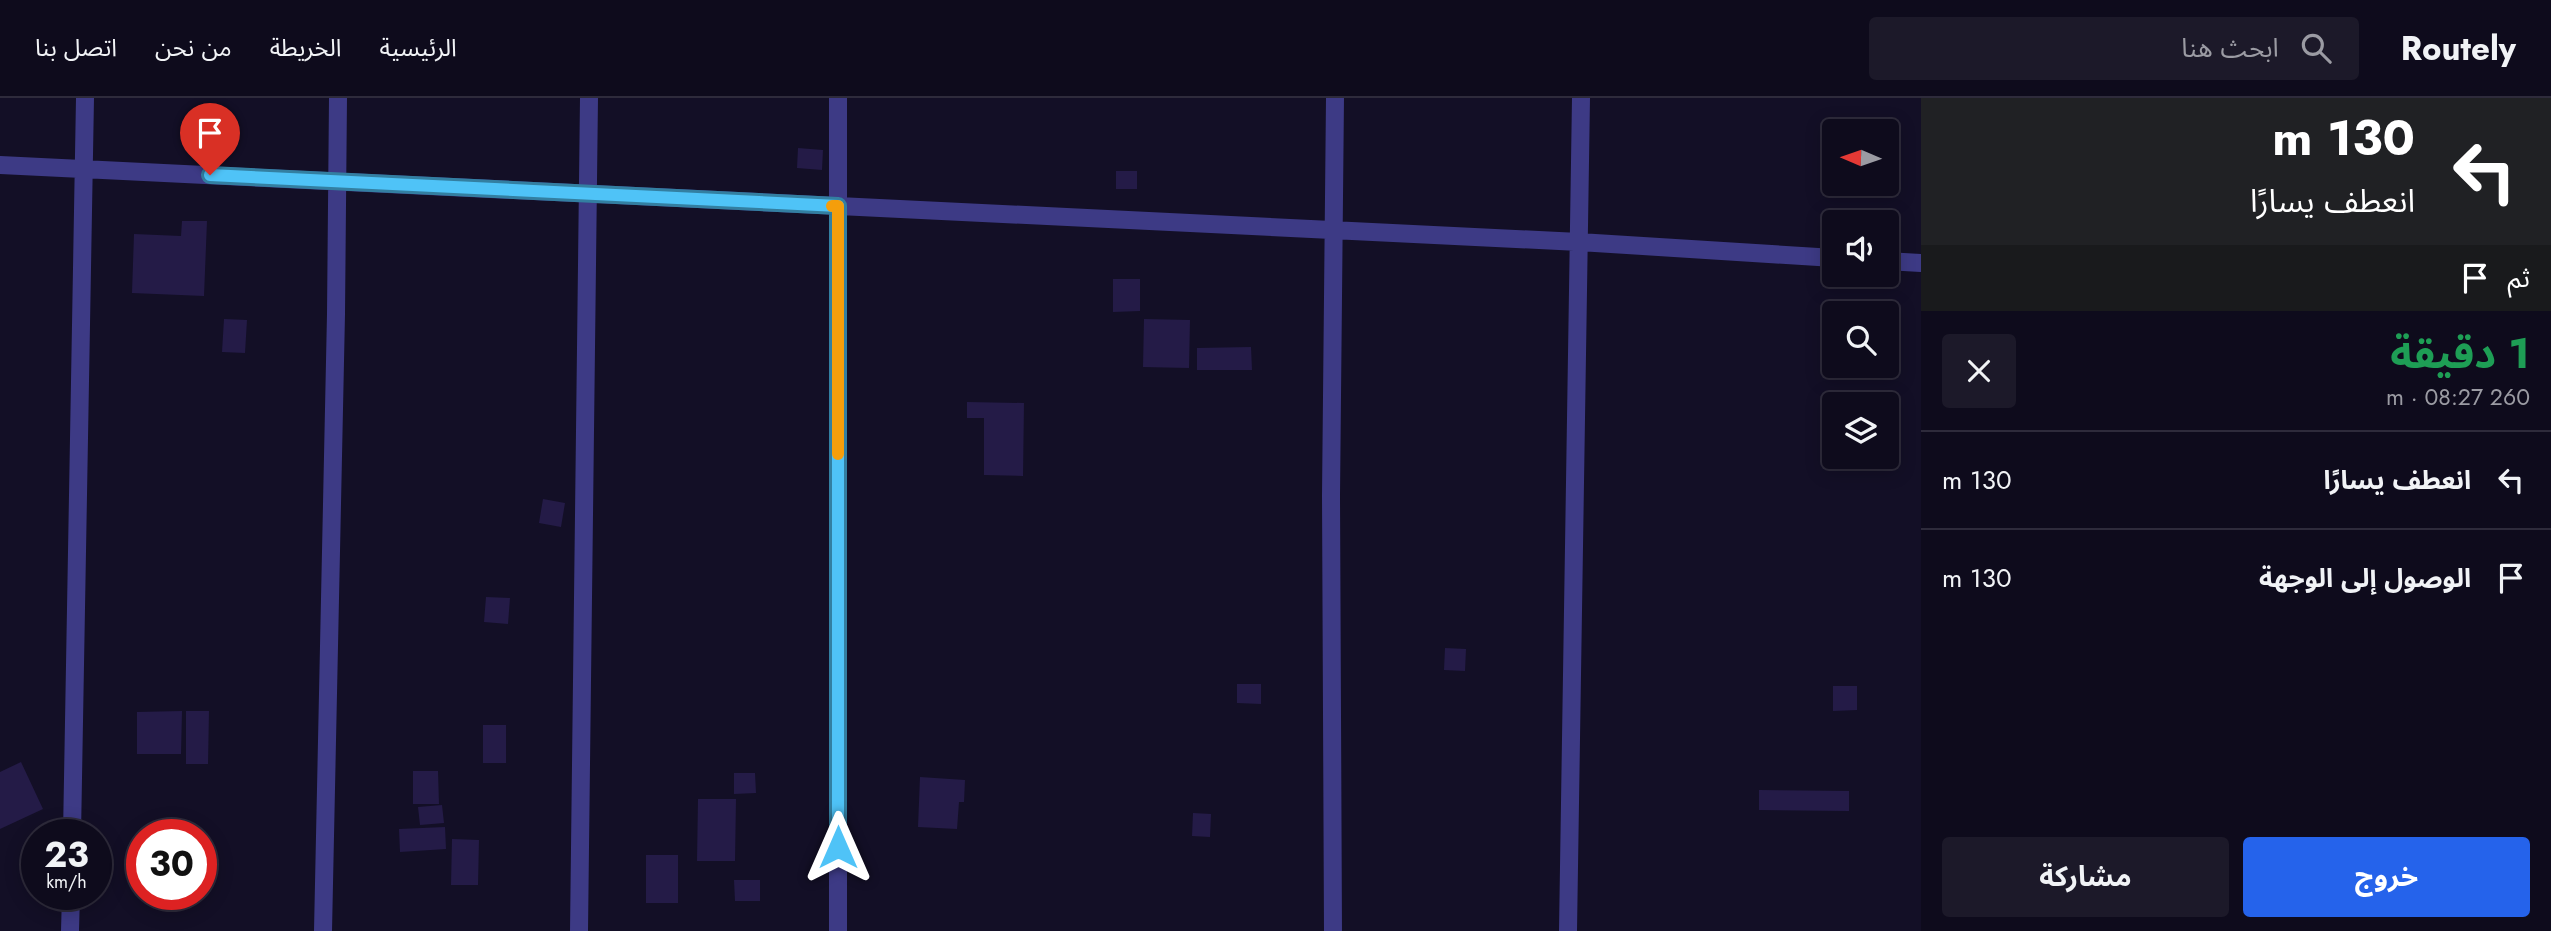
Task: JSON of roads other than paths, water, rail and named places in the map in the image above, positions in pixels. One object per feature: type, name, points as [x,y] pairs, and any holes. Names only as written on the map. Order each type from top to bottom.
[{"type":"street","points":[[72,819],[85,98]]},
{"type":"street","points":[[323,931],[338,98]]},
{"type":"street","points":[[579,931],[589,98]]},
{"type":"street","points":[[838,98],[838,931]]},
{"type":"street","points":[[1333,931],[1331,482],[1335,98]]},
{"type":"street","points":[[1568,931],[1581,98]]},
{"type":"street","points":[[0,165],[1333,230],[1822,257]]},
{"type":"street","points":[[1899,262],[1921,263]]},
{"type":"street","points":[[70,931],[71,910]]}]
